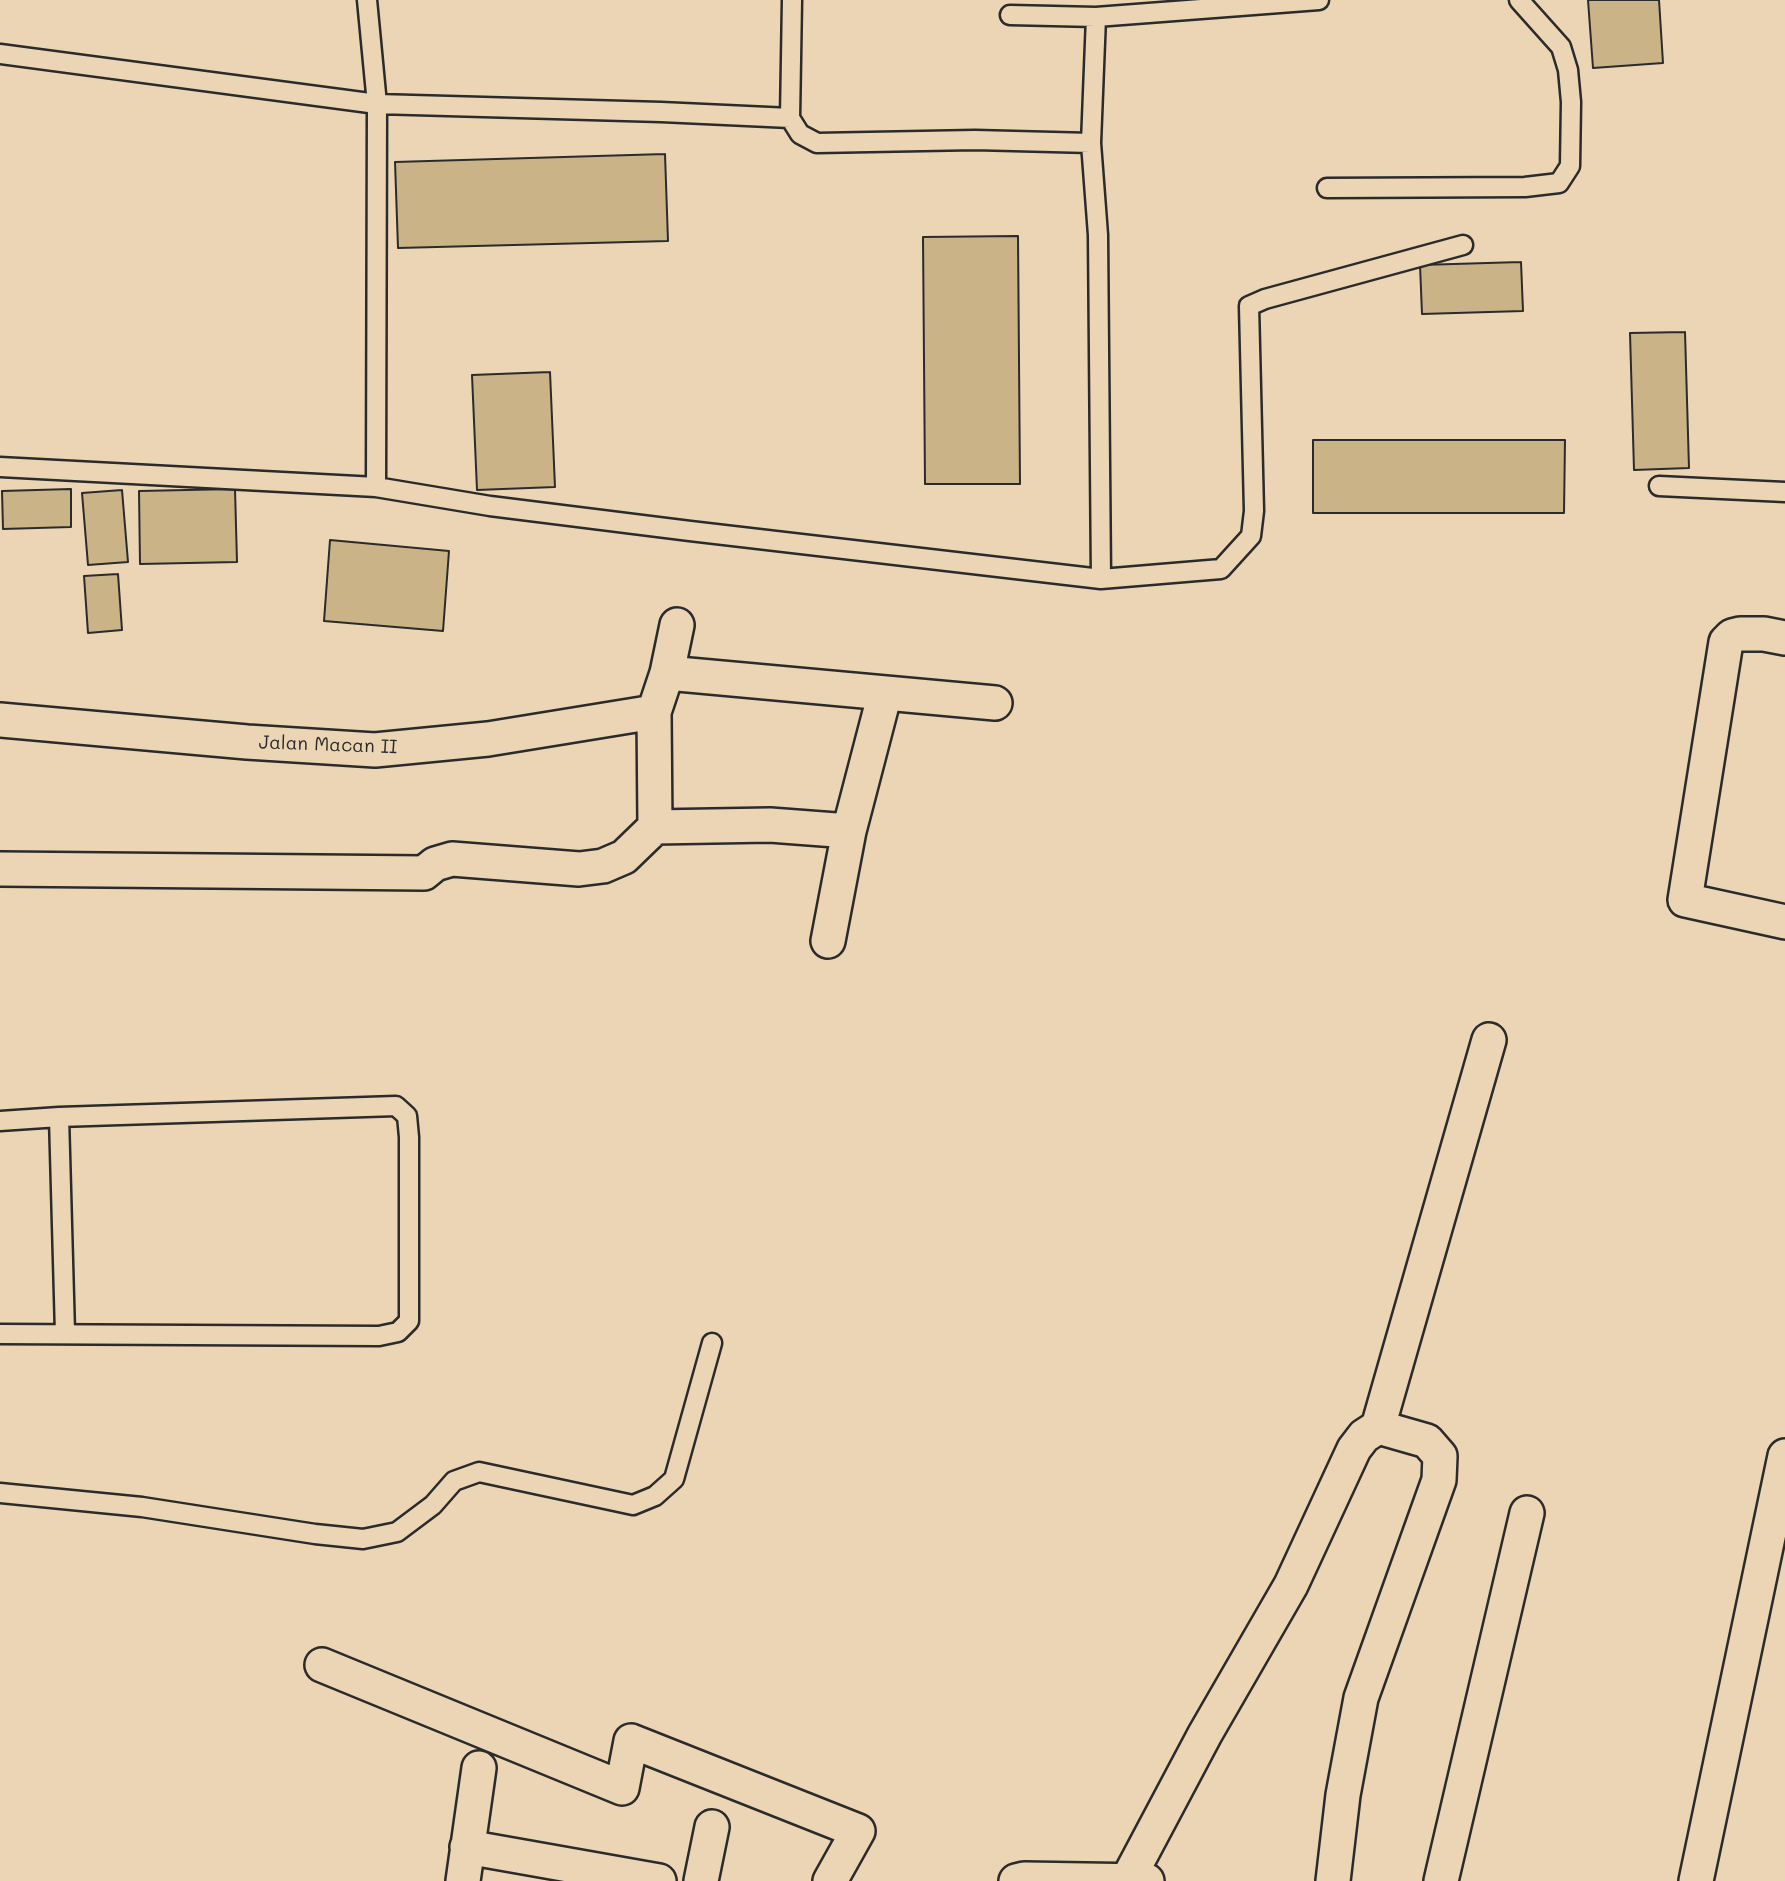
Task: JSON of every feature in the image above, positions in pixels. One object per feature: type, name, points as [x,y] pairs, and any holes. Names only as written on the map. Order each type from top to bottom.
[{"type":"street","points":[[655,827],[654,712],[667,673],[677,625]]},
{"type":"street","points":[[1785,638],[1764,634],[1740,634],[1732,636],[1726,642],[1685,900],[1785,922]]},
{"type":"street","points":[[667,673],[995,704]]},
{"type":"street","points":[[828,940],[849,831],[885,693]]},
{"type":"street","name":"Jalan Macan II","points":[[0,720],[247,742],[375,750],[488,739],[654,712]]},
{"type":"street","points":[[0,869],[424,873],[435,864],[452,859],[579,869],[603,866],[624,857],[655,827],[770,825],[849,831]]},
{"type":"street","points":[[1016,1881],[1134,1880],[1205,1734],[1291,1585],[1354,1449],[1364,1436],[1378,1427],[1489,1040]]},
{"type":"street","points":[[1334,1881],[1343,1795],[1361,1698],[1439,1480],[1440,1456],[1427,1441],[1378,1427]]},
{"type":"street","points":[[1696,1881],[1785,1457]]},
{"type":"street","points":[[1441,1881],[1527,1513]]},
{"type":"street","points":[[322,1665],[622,1788],[631,1741],[858,1831],[830,1881]]},
{"type":"street","points":[[463,1881],[479,1768]]},
{"type":"street","points":[[701,1881],[712,1827]]},
{"type":"street","points":[[467,1847],[659,1881]]},
{"type":"lane","points":[[367,0],[377,104],[376,487]]},
{"type":"lane","points":[[792,0],[790,118],[800,134],[817,143],[975,140],[1091,143]]},
{"type":"lane","points":[[1010,15],[1096,17],[1319,0]]},
{"type":"lane","points":[[1326,188],[1525,187],[1559,183],[1570,166],[1571,102],[1568,70],[1560,47],[1519,0]]},
{"type":"lane","points":[[1096,17],[1091,143],[1098,235],[1101,579]]},
{"type":"lane","points":[[0,54],[377,104],[790,118]]},
{"type":"lane","points":[[0,467],[376,487],[491,506],[663,528],[1101,579],[1221,569],[1251,536],[1254,511],[1249,306],[1265,299],[1463,245]]},
{"type":"lane","points":[[1659,486],[1785,492]]},
{"type":"lane","points":[[0,1121],[396,1106],[407,1116],[409,1137],[409,1321],[398,1332],[380,1336],[0,1334]]},
{"type":"lane","points":[[60,1117],[65,1333]]},
{"type":"lane","points":[[0,1493],[142,1507],[363,1539],[397,1532],[433,1505],[454,1481],[479,1472],[633,1505],[655,1496],[674,1479],[712,1343]]},
{"type":"building","points":[[1588,0],[1659,0],[1663,63],[1593,68]]},
{"type":"building","points":[[665,154],[668,241],[398,248],[395,162]]},
{"type":"building","points":[[1018,236],[1020,484],[925,484],[923,237]]},
{"type":"building","points":[[1521,262],[1523,311],[1422,314],[1420,265]]},
{"type":"building","points":[[1685,332],[1689,468],[1634,470],[1630,333]]},
{"type":"building","points":[[550,372],[555,487],[477,490],[472,375]]},
{"type":"building","points":[[1313,440],[1565,440],[1564,513],[1313,513]]},
{"type":"building","points":[[71,489],[71,527],[3,529],[2,491]]},
{"type":"building","points":[[235,489],[237,562],[140,564],[139,491]]},
{"type":"building","points":[[122,490],[128,562],[88,565],[82,493]]},
{"type":"building","points":[[330,540],[449,551],[443,631],[324,621]]},
{"type":"building","points":[[118,574],[122,630],[88,633],[84,576]]}]
